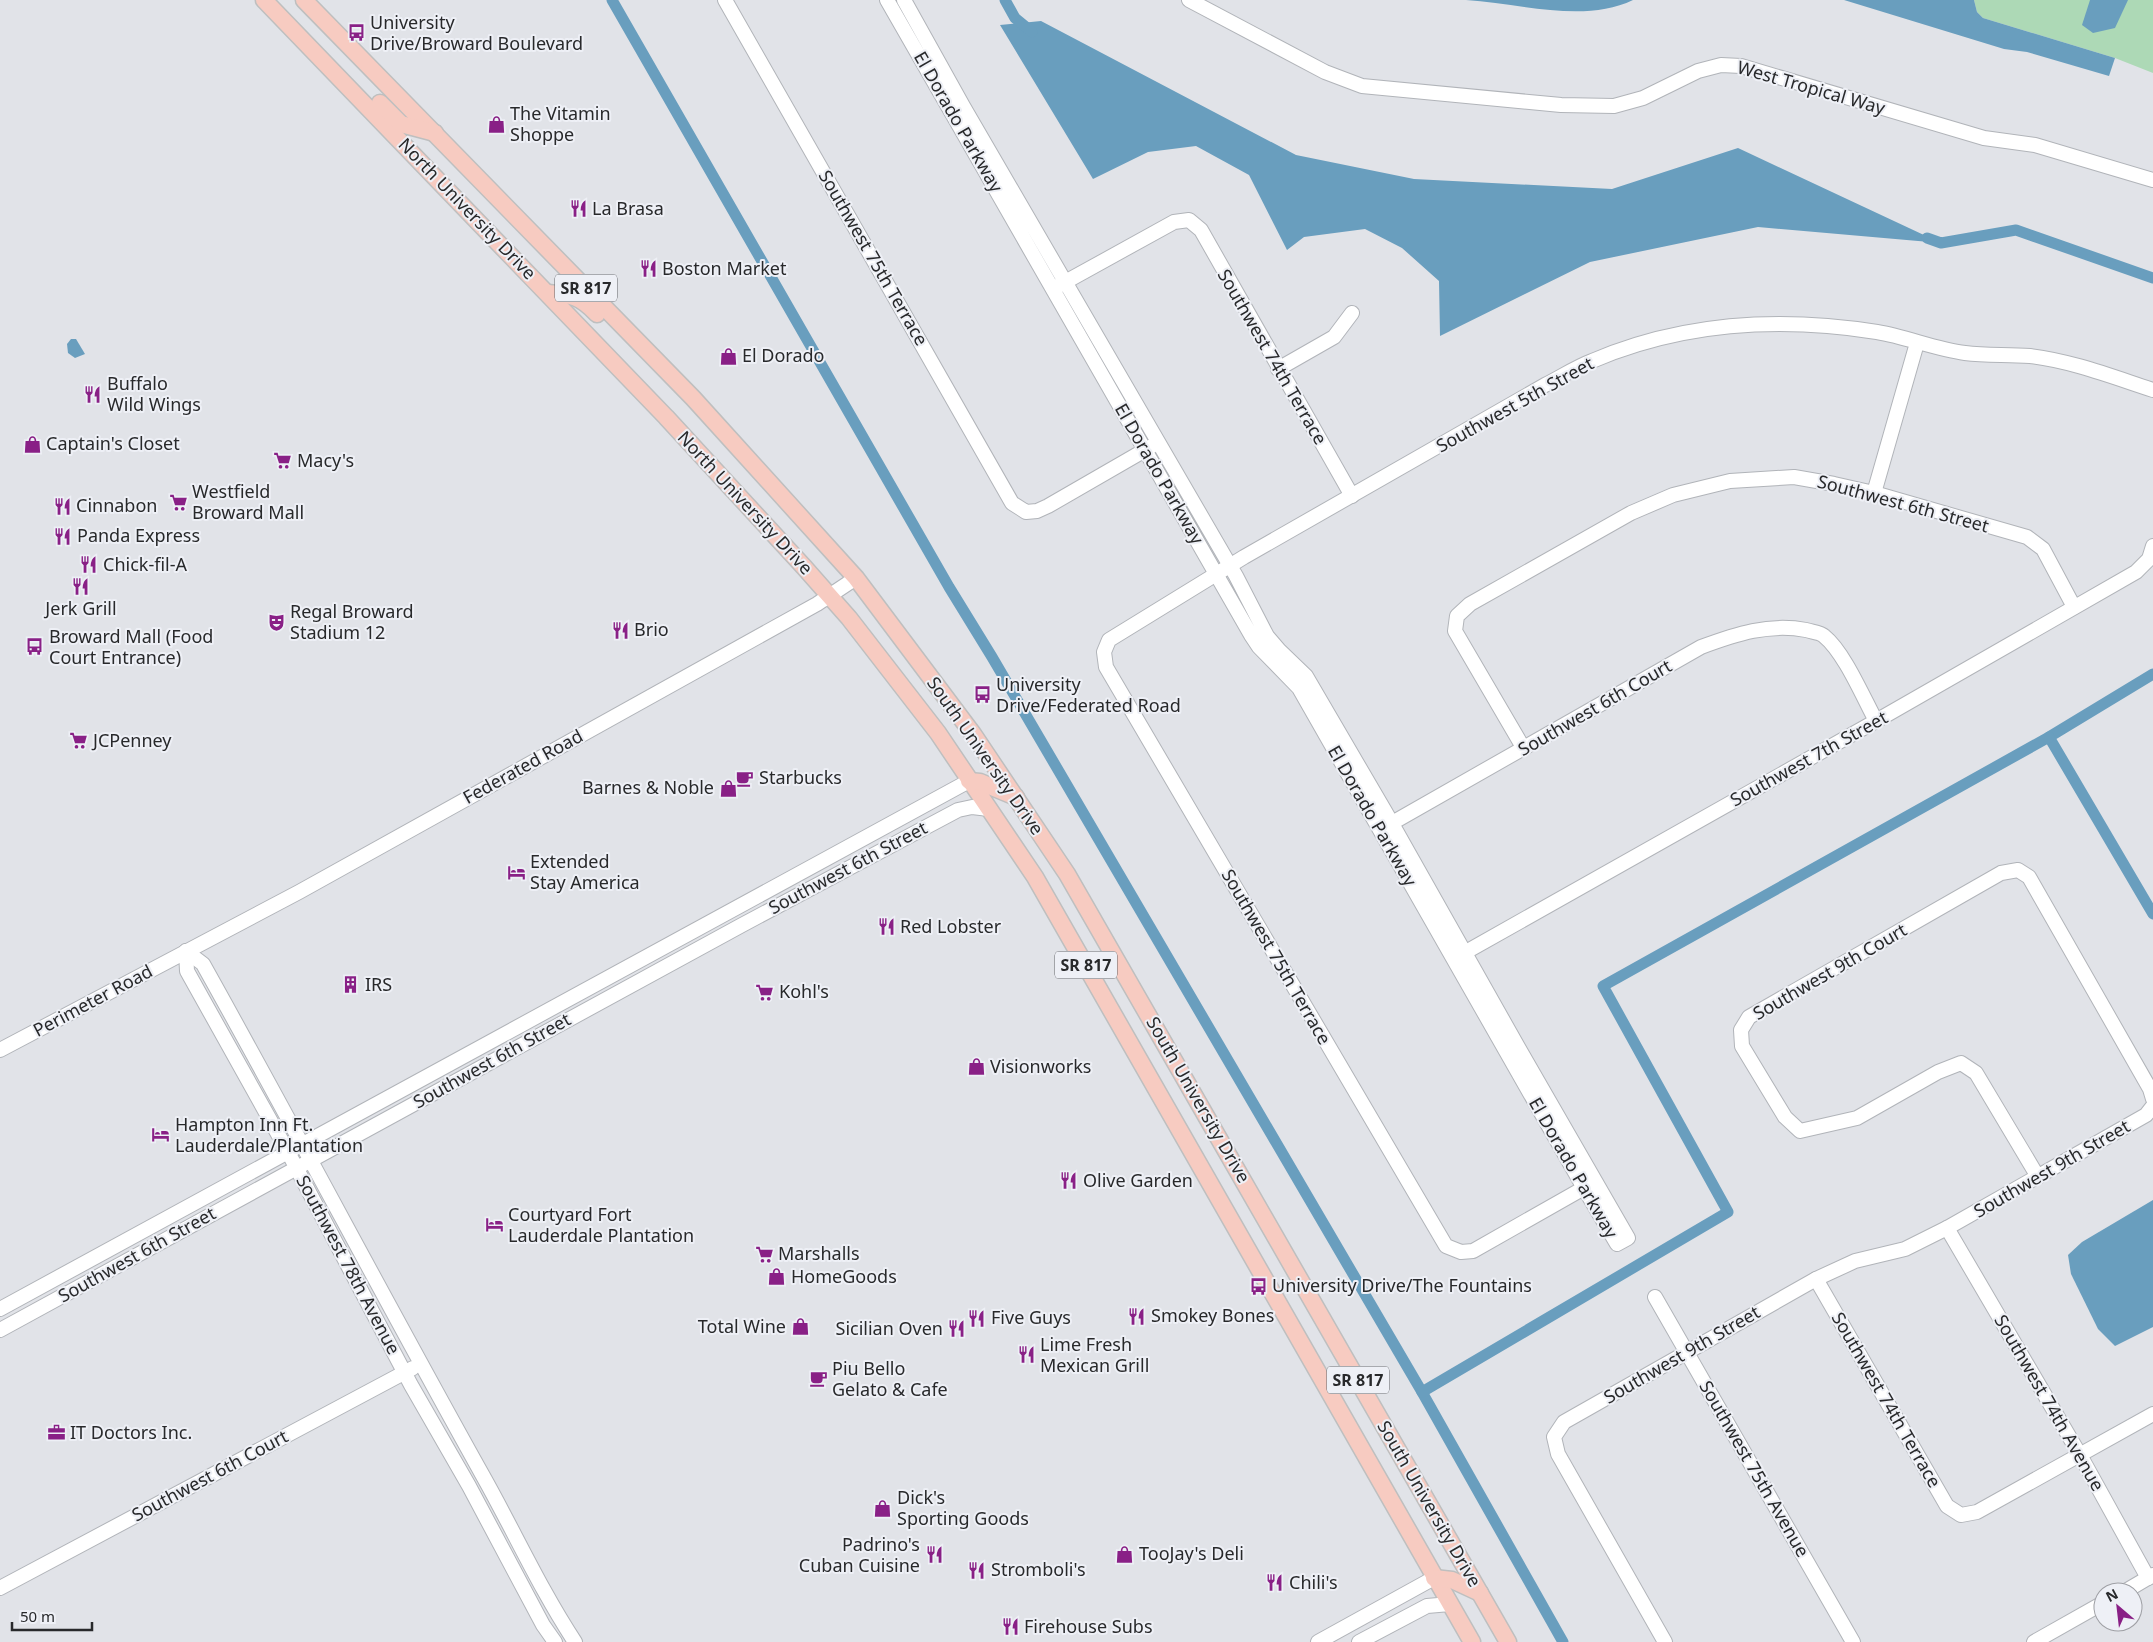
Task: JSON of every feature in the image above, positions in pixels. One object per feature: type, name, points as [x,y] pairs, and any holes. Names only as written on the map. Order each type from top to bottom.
[{"type":"main road","name":"North University Drive","points":[[264,0],[666,417],[830,596]]},
{"type":"main road","name":"North University Drive","points":[[304,0],[693,398],[856,578]]},
{"type":"main road","points":[[303,40],[322,44],[401,124],[436,133]]},
{"type":"main road","points":[[548,293],[568,294],[585,301],[723,444],[742,453]]},
{"type":"main road","name":"South University Drive","points":[[856,578],[973,734],[1076,888],[1508,1642]]},
{"type":"main road","name":"South University Drive","points":[[830,596],[915,701],[1035,877],[1472,1642]]},
{"type":"main road","points":[[969,781],[980,782],[1016,797]]},
{"type":"main road","points":[[1434,1578],[1452,1580],[1480,1593]]},
{"type":"street","name":"Southwest 75th Terrace","points":[[725,0],[1012,502],[1026,512],[1037,511],[1151,447]]},
{"type":"street","name":"El Dorado Parkway","points":[[887,0],[1059,285]]},
{"type":"street","name":"El Dorado Parkway","points":[[904,0],[1059,285],[1151,447],[1217,574],[1259,647],[1299,688],[1386,827]]},
{"type":"street","name":"West Tropical Way","points":[[1189,0],[1325,72],[1362,86],[1561,105],[1614,106],[1642,98],[1698,71],[1721,65],[1741,66],[1984,138],[2035,144],[2153,180]]},
{"type":"street","name":"Southwest 74th Terrace","points":[[1059,285],[1174,222],[1188,220],[1200,230],[1352,496]]},
{"type":"street","points":[[1278,369],[1334,337],[1352,313]]},
{"type":"street","name":"Southwest 5th Street","points":[[1104,652],[1109,640],[1230,566],[1545,384],[1592,360],[1651,340],[1713,327],[1773,323],[1812,324],[1879,333],[1966,354],[2030,356],[2088,369],[2153,390]]},
{"type":"street","points":[[1874,493],[1917,343]]},
{"type":"street","name":"El Dorado Parkway","points":[[1151,447],[1230,566],[1267,636],[1306,676],[1386,827],[1459,956],[1518,1048],[1590,1185],[1623,1241]]},
{"type":"street","name":"Southwest 6th Street","points":[[1524,749],[1455,631],[1457,616],[1470,604],[1623,518],[1673,495],[1730,481],[1794,477],[1874,493],[2027,538],[2043,549],[2074,607]]},
{"type":"street","name":"Southwest 7th Street","points":[[1459,956],[2136,572],[2149,559],[2153,546]]},
{"type":"street","name":"Federated Road","points":[[186,951],[299,892],[830,596],[856,578]]},
{"type":"street","name":"Southwest 6th Court","points":[[1386,827],[1701,647],[1732,636],[1766,628],[1798,629],[1822,634],[1835,646],[1876,721]]},
{"type":"street","name":"Southwest 75th Terrace","points":[[1104,652],[1106,667],[1446,1246],[1461,1252],[1473,1251],[1590,1185]]},
{"type":"street","name":"Southwest 6th Street","points":[[0,1309],[969,781]]},
{"type":"street","name":"Southwest 6th Street","points":[[0,1330],[733,930],[958,810],[972,807],[989,809]]},
{"type":"street","name":"Southwest 9th Court","points":[[2038,1177],[1976,1073],[1960,1063],[1938,1072],[1857,1118],[1800,1131],[1785,1117],[1742,1046],[1741,1030],[1749,1017],[2001,873],[2018,870],[2029,877],[2150,1089],[2153,1100]]},
{"type":"street","name":"Perimeter Road","points":[[0,1050],[186,951]]},
{"type":"street","name":"Southwest 78th Avenue","points":[[186,951],[203,964],[312,1160],[420,1364],[553,1608],[575,1642]]},
{"type":"street","name":"Southwest 78th Avenue","points":[[186,951],[187,971],[288,1152],[543,1626],[555,1642]]},
{"type":"street","name":"Southwest 9th Street","points":[[1666,1642],[1558,1454],[1554,1437],[1564,1422],[1816,1279],[1855,1261],[1905,1249],[1948,1228],[2146,1115],[2153,1106]]},
{"type":"street","name":"Southwest 74th Avenue","points":[[1948,1228],[2151,1577]]},
{"type":"street","name":"Southwest 74th Terrace","points":[[1816,1279],[1947,1506],[1961,1515],[1976,1512],[2080,1455]]},
{"type":"street","name":"Southwest 75th Avenue","points":[[1655,1296],[1853,1642]]},
{"type":"street","name":"Southwest 6th Court","points":[[0,1588],[420,1364]]},
{"type":"street","points":[[2080,1455],[2153,1414]]},
{"type":"street","points":[[513,1569],[543,1588]]},
{"type":"street","points":[[1318,1642],[1434,1578]]},
{"type":"street","points":[[523,1587],[553,1608]]},
{"type":"street","points":[[1359,1642],[1427,1606],[1450,1604]]},
{"type":"street","points":[[2039,1641],[2093,1610]]},
{"type":"green space","points":[[1974,0],[2153,0],[2153,73],[2115,58],[1983,18],[1977,12]]},
{"type":"water","points":[[1466,0],[1633,0],[1614,7],[1594,11],[1573,11]]},
{"type":"water","points":[[1844,0],[1974,0],[1977,12],[1983,18],[2115,58],[2109,76],[2027,52],[2004,49]]},
{"type":"water","points":[[2090,0],[2128,0],[2115,28],[2093,33],[2082,25]]},
{"type":"water","points":[[1041,21],[1296,155],[1414,179],[1612,189],[1738,148],[1941,243],[1758,227],[1590,262],[1440,336],[1439,281],[1402,248],[1365,229],[1304,237],[1287,250],[1249,175],[1196,146],[1148,152],[1093,179],[1000,25]]},
{"type":"water","points":[[71,339],[76,339],[85,354],[75,358],[68,353],[67,344]]},
{"type":"water","points":[[2153,1200],[2153,1327],[2115,1346],[2098,1329],[2071,1274],[2068,1255],[2082,1242]]},
{"type":"waterway","points":[[612,0],[949,587],[992,657],[1422,1392],[1563,1642]]},
{"type":"waterway","points":[[1005,0],[1015,18],[1032,32]]},
{"type":"waterway","points":[[1927,238],[1941,243],[2016,230],[2153,278]]},
{"type":"waterway","points":[[2153,674],[2049,737],[2153,914]]},
{"type":"waterway","points":[[1422,1392],[1728,1212],[1603,986],[2049,737]]},
{"type":"place","name":"University Drive/Broward Boulevard","points":[[356,33]]},
{"type":"place","name":"The Vitamin Shoppe","points":[[496,124]]},
{"type":"place","name":"La Brasa","points":[[578,209]]},
{"type":"place","name":"Boston Market","points":[[648,269]]},
{"type":"place","name":"El Dorado","points":[[728,356]]},
{"type":"place","name":"Buffalo Wild Wings","points":[[93,394]]},
{"type":"place","name":"Captain's Closet","points":[[32,444]]},
{"type":"place","name":"Macy's","points":[[283,461]]},
{"type":"place","name":"Westfield Broward Mall","points":[[178,502]]},
{"type":"place","name":"Cinnabon","points":[[62,506]]},
{"type":"place","name":"Panda Express","points":[[63,536]]},
{"type":"place","name":"Chick-fil-A","points":[[89,565]]},
{"type":"place","name":"Jerk Grill","points":[[81,586]]},
{"type":"place","name":"Regal Broward Stadium 12","points":[[276,622]]},
{"type":"place","name":"Brio","points":[[620,630]]},
{"type":"place","name":"Broward Mall (Food Court Entrance)","points":[[35,647]]},
{"type":"place","name":"University Drive/Federated Road","points":[[982,695]]},
{"type":"place","name":"JCPenney","points":[[79,741]]},
{"type":"place","name":"Starbucks","points":[[745,778]]},
{"type":"place","name":"Barnes & Noble","points":[[728,788]]},
{"type":"place","name":"Extended Stay America","points":[[516,872]]},
{"type":"place","name":"Red Lobster","points":[[886,927]]},
{"type":"place","name":"IRS","points":[[351,985]]},
{"type":"place","name":"Kohl's","points":[[765,992]]},
{"type":"place","name":"Visionworks","points":[[976,1067]]},
{"type":"place","name":"Hampton Inn Ft. Lauderdale/Plantation","points":[[161,1135]]},
{"type":"place","name":"Olive Garden","points":[[1069,1181]]},
{"type":"place","name":"Courtyard Fort Lauderdale Plantation","points":[[494,1225]]},
{"type":"place","name":"Marshalls","points":[[764,1254]]},
{"type":"place","name":"HomeGoods","points":[[777,1277]]},
{"type":"place","name":"University Drive/The Fountains","points":[[1258,1286]]},
{"type":"place","name":"Smokey Bones","points":[[1137,1316]]},
{"type":"place","name":"Five Guys","points":[[977,1318]]},
{"type":"place","name":"Total Wine","points":[[800,1327]]},
{"type":"place","name":"Sicilian Oven","points":[[957,1329]]},
{"type":"place","name":"Lime Fresh Mexican Grill","points":[[1026,1355]]},
{"type":"place","name":"Piu Bello Gelato & Cafe","points":[[818,1379]]},
{"type":"place","name":"IT Doctors Inc.","points":[[56,1433]]},
{"type":"place","name":"Dick's Sporting Goods","points":[[883,1508]]},
{"type":"place","name":"TooJay's Deli","points":[[1125,1554]]},
{"type":"place","name":"Padrino's Cuban Cuisine","points":[[934,1555]]},
{"type":"place","name":"Stromboli's","points":[[977,1570]]},
{"type":"place","name":"Chili's","points":[[1275,1583]]},
{"type":"place","name":"Firehouse Subs","points":[[1010,1627]]}]
